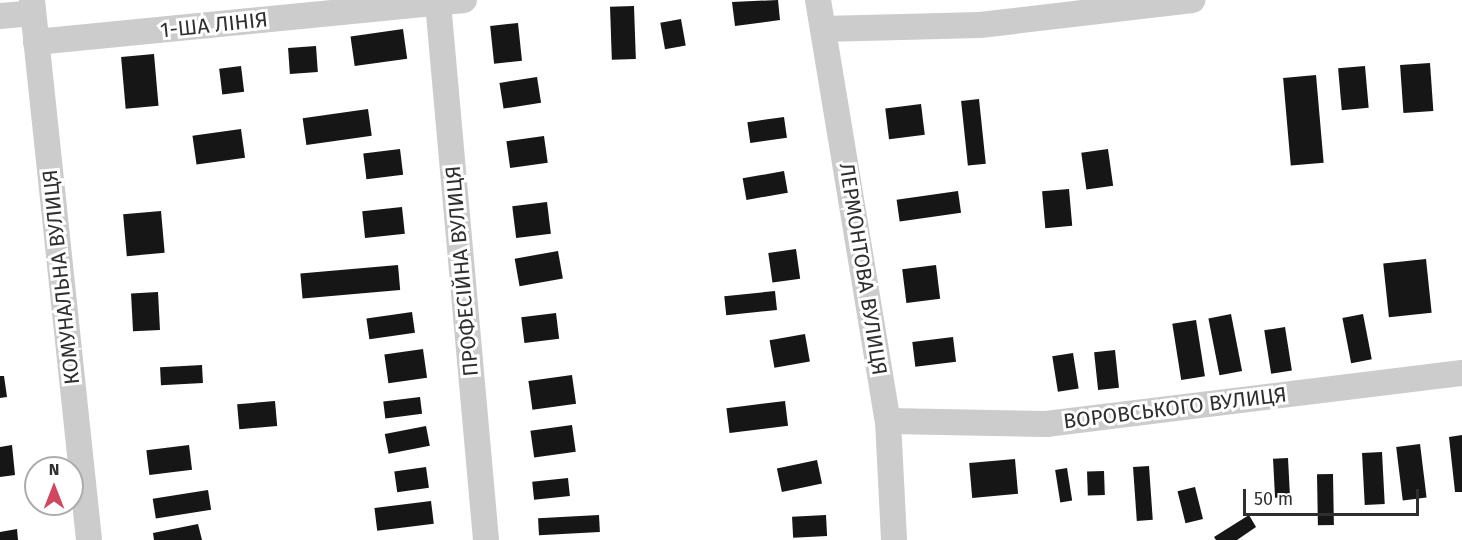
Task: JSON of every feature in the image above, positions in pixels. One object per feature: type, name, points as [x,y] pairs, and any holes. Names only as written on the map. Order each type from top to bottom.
[{"type":"street","name":"1-ША ЛІНІЯ","points":[[36,42],[464,0]]},
{"type":"street","name":"ЛЕРМОНТОВА ВУЛИЦЯ","points":[[818,0],[888,421],[894,540]]},
{"type":"street","points":[[823,29],[980,25],[1192,0]]},
{"type":"street","name":"ПРОФЕСІЙНА ВУЛИЦЯ","points":[[438,3],[486,540]]},
{"type":"street","points":[[0,16],[33,7]]},
{"type":"street","name":"КОМУНАЛЬНА ВУЛИЦЯ","points":[[33,7],[89,540]]},
{"type":"street","name":"ВОРОВСЬКОГО ВУЛИЦЯ","points":[[888,421],[1046,424],[1462,373]]},
{"type":"building","points":[[778,0],[780,20],[735,26],[732,2]]},
{"type":"building","points":[[634,6],[636,59],[612,60],[610,7]]},
{"type":"building","points":[[681,19],[686,46],[665,49],[660,23]]},
{"type":"building","points":[[518,23],[522,61],[494,64],[490,26]]},
{"type":"building","points":[[403,29],[407,59],[355,66],[351,36]]},
{"type":"building","points":[[316,46],[318,72],[290,74],[288,48]]},
{"type":"building","points":[[154,54],[159,106],[126,109],[121,57]]},
{"type":"building","points":[[1430,63],[1433,111],[1403,113],[1400,65]]},
{"type":"building","points":[[241,66],[244,92],[222,94],[219,69]]},
{"type":"building","points":[[1365,66],[1369,108],[1342,110],[1338,68]]},
{"type":"building","points":[[1316,75],[1324,163],[1291,166],[1283,78]]},
{"type":"building","points":[[537,77],[541,103],[504,109],[499,83]]},
{"type":"building","points":[[979,99],[986,164],[968,166],[961,101]]},
{"type":"building","points":[[921,104],[925,135],[889,139],[885,108]]},
{"type":"building","points":[[368,109],[372,136],[306,145],[303,118]]},
{"type":"building","points":[[784,117],[787,138],[750,143],[747,122]]},
{"type":"building","points":[[241,129],[245,158],[197,165],[192,136]]},
{"type":"building","points":[[544,136],[548,163],[510,168],[506,141]]},
{"type":"building","points":[[400,149],[403,175],[366,179],[363,154]]},
{"type":"building","points":[[1108,149],[1113,186],[1086,189],[1081,153]]},
{"type":"building","points":[[784,171],[788,193],[746,200],[743,178]]},
{"type":"building","points":[[1069,189],[1072,226],[1045,228],[1042,191]]},
{"type":"building","points":[[958,191],[961,213],[900,221],[897,200]]},
{"type":"building","points":[[547,202],[551,234],[516,238],[512,206]]},
{"type":"building","points":[[402,207],[405,234],[365,238],[362,211]]},
{"type":"building","points":[[161,211],[165,253],[127,256],[123,214]]},
{"type":"building","points":[[796,249],[800,279],[772,283],[768,253]]},
{"type":"building","points":[[558,251],[563,279],[520,286],[515,259]]},
{"type":"building","points":[[1426,259],[1432,313],[1389,317],[1383,263]]},
{"type":"building","points":[[398,265],[400,290],[303,298],[300,274]]},
{"type":"building","points":[[936,265],[940,299],[906,303],[902,269]]},
{"type":"building","points":[[775,291],[777,310],[726,315],[724,296]]},
{"type":"building","points":[[158,292],[160,330],[133,331],[131,293]]},
{"type":"building","points":[[412,312],[415,333],[369,339],[366,318]]},
{"type":"building","points":[[556,313],[559,339],[524,343],[521,317]]},
{"type":"building","points":[[1231,314],[1242,371],[1219,375],[1208,318]]},
{"type":"building","points":[[1363,314],[1372,359],[1351,363],[1342,318]]},
{"type":"building","points":[[1196,320],[1205,376],[1181,380],[1172,324]]},
{"type":"building","points":[[1285,327],[1292,370],[1271,374],[1264,330]]},
{"type":"building","points":[[805,334],[810,362],[774,368],[770,340]]},
{"type":"building","points":[[953,337],[956,362],[915,367],[912,342]]},
{"type":"building","points":[[423,349],[427,378],[388,383],[384,354]]},
{"type":"building","points":[[1115,350],[1119,388],[1098,390],[1094,352]]},
{"type":"building","points":[[1073,353],[1079,389],[1058,392],[1052,356]]},
{"type":"building","points":[[202,365],[203,383],[161,385],[160,367]]},
{"type":"building","points":[[572,375],[576,404],[532,410],[528,381]]},
{"type":"building","points":[[0,376],[4,376],[7,397],[0,398]]},
{"type":"building","points":[[420,397],[422,414],[385,418],[383,402]]},
{"type":"building","points":[[275,401],[277,426],[239,429],[237,404]]},
{"type":"building","points":[[785,401],[788,426],[729,433],[726,408]]},
{"type":"building","points":[[572,425],[576,452],[534,458],[530,431]]},
{"type":"building","points":[[426,426],[430,446],[389,454],[385,434]]},
{"type":"building","points":[[1462,435],[1462,492],[1455,492],[1449,437]]},
{"type":"building","points":[[1420,444],[1427,498],[1403,501],[1396,447]]},
{"type":"building","points":[[12,445],[15,475],[0,477],[0,447]]},
{"type":"building","points":[[189,445],[192,470],[149,475],[146,450]]},
{"type":"building","points":[[1382,452],[1385,504],[1365,505],[1362,453]]},
{"type":"building","points":[[1288,458],[1290,497],[1275,498],[1273,459]]},
{"type":"building","points":[[1015,459],[1018,494],[972,498],[969,463]]},
{"type":"building","points":[[817,460],[822,483],[782,492],[777,469]]},
{"type":"building","points":[[1149,466],[1153,520],[1137,521],[1133,467]]},
{"type":"building","points":[[426,467],[429,488],[397,492],[394,471]]},
{"type":"building","points":[[1067,468],[1072,501],[1060,502],[1055,470]]},
{"type":"building","points":[[1104,471],[1105,495],[1088,496],[1087,472]]},
{"type":"building","points":[[1317,474],[1333,474],[1334,525],[1318,525]]},
{"type":"building","points":[[568,478],[570,496],[534,500],[532,482]]},
{"type":"building","points":[[1195,487],[1203,519],[1186,523],[1178,491]]},
{"type":"building","points":[[208,490],[211,510],[156,519],[153,499]]},
{"type":"building","points":[[431,501],[434,524],[377,531],[374,508]]},
{"type":"building","points":[[599,515],[600,532],[539,535],[538,518]]},
{"type":"building","points":[[826,515],[827,536],[793,538],[792,517]]},
{"type":"building","points":[[1249,515],[1256,527],[1237,540],[1216,540],[1214,537]]},
{"type":"building","points":[[198,524],[202,540],[154,540],[153,533]]},
{"type":"building","points":[[17,529],[18,540],[0,540],[0,532]]}]
